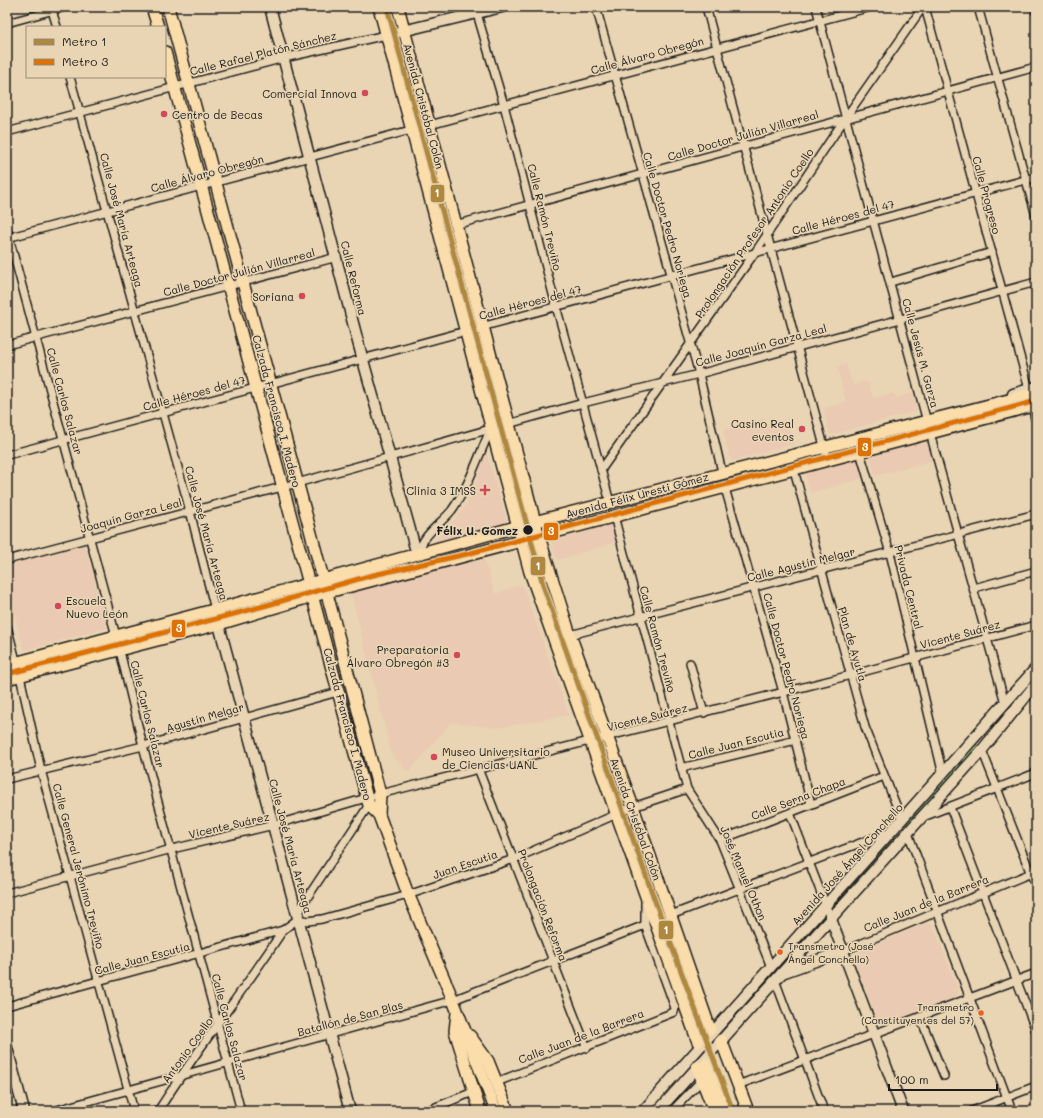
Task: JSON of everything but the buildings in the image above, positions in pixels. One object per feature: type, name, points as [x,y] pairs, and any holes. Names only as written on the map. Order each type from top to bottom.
[{"type":"main road","points":[[152,7],[158,26]]},
{"type":"main road","name":"Calzada Francisco I. Madero","points":[[168,7],[324,580],[380,794],[379,815]]},
{"type":"main road","name":"Avenida Cristóbal Colón","points":[[379,7],[521,542],[534,584],[698,1042]]},
{"type":"main road","name":"Avenida Cristóbal Colón","points":[[398,7],[534,522],[570,635],[713,1029]]},
{"type":"main road","name":"Calzada Francisco I. Madero","points":[[166,55],[368,802],[379,815],[408,895],[458,1012],[496,1111]]},
{"type":"main road","name":"Avenida Félix Uresti Gómez","points":[[12,664],[215,610],[517,526],[722,472],[824,448],[1008,400],[1034,390]]},
{"type":"main road","name":"Avenida Félix Uresti Gómez","points":[[7,679],[182,634],[327,592],[521,542],[614,516],[794,470],[987,418],[1035,408]]},
{"type":"main road","points":[[458,1012],[455,1031],[480,1111]]},
{"type":"main road","points":[[465,1030],[485,1055],[508,1111]]},
{"type":"main road","points":[[720,1045],[748,1111]]},
{"type":"main road","points":[[720,1045],[742,1111]]},
{"type":"main road","points":[[701,1065],[702,1080],[714,1111]]},
{"type":"main road","points":[[701,1065],[724,1111]]},
{"type":"street","points":[[7,23],[52,9],[65,7]]},
{"type":"street","name":"Calle Reforma","points":[[270,7],[363,357],[418,554]]},
{"type":"street","name":"Calle Rafael Platón Sánchez","points":[[7,132],[284,58],[404,31],[476,10],[502,7]]},
{"type":"street","name":"Calle Doctor Pedro Noriega","points":[[596,7],[699,374],[722,472]]},
{"type":"street","points":[[706,7],[828,461]]},
{"type":"street","name":"Calle Jesús M. Garza","points":[[816,7],[901,319],[930,433],[1005,703]]},
{"type":"street","name":"Calle Álvaro Obregón","points":[[8,235],[107,212],[200,185],[412,131],[717,47],[871,7]]},
{"type":"street","name":"Calle Progreso","points":[[924,7],[1002,291],[1034,390]]},
{"type":"street","name":"Prolongación Profesor Antonio Coello","points":[[601,470],[756,252],[846,117],[924,7]]},
{"type":"street","points":[[978,7],[1036,216]]},
{"type":"street","points":[[1035,7],[1036,12]]},
{"type":"street","points":[[52,9],[56,26]]},
{"type":"street","name":"Calle Ramón Treviño","points":[[476,10],[504,105],[556,306],[610,502]]},
{"type":"street","name":"Calle Doctor Julián Villarreal","points":[[455,225],[744,147],[846,117],[1036,67]]},
{"type":"street","name":"Calle José María Arteaga","points":[[70,78],[190,511],[215,610],[245,716],[350,1111]]},
{"type":"street","name":"Calle Héroes del 47","points":[[7,455],[63,438],[163,414],[363,357],[671,276],[771,247],[1036,177]]},
{"type":"street","name":"Calle Carlos Salazar","points":[[8,235],[120,650],[143,746],[172,849],[227,1064],[241,1111]]},
{"type":"street","points":[[891,282],[992,252]]},
{"type":"street","name":"Calle Doctor Julián Villarreal","points":[[7,344],[337,257]]},
{"type":"street","name":"Calle Joaquín Garza Leal","points":[[491,428],[699,374],[1036,282]]},
{"type":"street","points":[[992,404],[1011,395],[1034,390]]},
{"type":"street","points":[[987,418],[997,420],[1035,408],[1036,422]]},
{"type":"street","points":[[418,554],[425,539],[451,510],[460,497],[491,428]]},
{"type":"street","name":"Joaquín Garza Leal","points":[[7,560],[297,483],[491,428]]},
{"type":"street","name":"Privada Central","points":[[860,452],[890,553],[943,775]]},
{"type":"street","name":"Plan de Ayutla","points":[[794,470],[865,727],[902,820]]},
{"type":"street","name":"Calle Doctor Pedro Noriega","points":[[725,488],[783,692],[811,804]]},
{"type":"street","name":"Calle Agustín Melgar","points":[[570,635],[1036,514]]},
{"type":"street","name":"Calle Ramón Treviño","points":[[614,516],[681,768]]},
{"type":"street","points":[[974,588],[1036,571]]},
{"type":"street","name":"Vicente Suárez","points":[[7,893],[172,849],[368,802],[380,794],[479,771],[669,723],[1036,625]]},
{"type":"street","name":"Calle General Jerónimo Treviño","points":[[7,626],[12,664],[20,676],[41,770],[134,1111]]},
{"type":"street","points":[[690,663],[704,713]]},
{"type":"street","name":"Avenida José Ángel Conchello","points":[[643,1111],[713,1029],[827,905],[1036,668]]},
{"type":"street","points":[[658,1111],[720,1045],[778,977],[922,818],[982,750],[1036,684]]},
{"type":"street","name":"Agustín Melgar","points":[[7,779],[143,746],[245,716],[338,692]]},
{"type":"street","name":"Calle Juan Escutia","points":[[681,768],[796,740]]},
{"type":"street","points":[[982,750],[1033,872],[1036,887]]},
{"type":"street","name":"José Manuel Othon","points":[[681,768],[687,789],[720,840],[771,967]]},
{"type":"street","name":"Prolongación Reforma","points":[[479,771],[587,1048]]},
{"type":"street","points":[[922,818],[1036,773]]},
{"type":"street","name":"Calle Serna Chapa","points":[[720,840],[884,776]]},
{"type":"street","points":[[617,815],[633,807],[687,789]]},
{"type":"street","points":[[368,802],[301,908],[298,919],[308,921],[322,919],[408,895]]},
{"type":"street","points":[[950,807],[1036,1030]]},
{"type":"street","points":[[790,813],[827,905],[903,1111]]},
{"type":"street","name":"Juan Escutia","points":[[408,895],[514,859],[617,815]]},
{"type":"street","points":[[671,916],[893,831],[908,833]]},
{"type":"street","points":[[908,833],[1012,1111]]},
{"type":"street","name":"Calle Juan de la Barrera","points":[[778,977],[1033,872]]},
{"type":"street","points":[[645,894],[645,925]]},
{"type":"street","name":"Antonio Coello","points":[[158,1111],[180,1077],[218,1026],[283,930],[298,919]]},
{"type":"street","name":"Calle Juan de la Barrera","points":[[497,1082],[587,1048],[674,1012],[675,1008],[645,925]]},
{"type":"street","name":"Batallón de San Blas","points":[[54,1111],[453,1000],[645,925]]},
{"type":"street","name":"Calle Juan Escutia","points":[[7,1006],[283,930]]},
{"type":"street","points":[[738,1085],[806,1061],[1036,973]]},
{"type":"street","points":[[778,977],[824,1111]]},
{"type":"street","points":[[920,1017],[944,1076]]},
{"type":"street","points":[[7,1048],[24,1111]]},
{"type":"street","points":[[672,1111],[702,1080]]},
{"type":"street","points":[[972,1111],[1036,1086]]},
{"type":"street","points":[[426,1111],[473,1092]]},
{"type":"shaded area","points":[[846,364],[853,385],[867,381],[873,398],[894,393],[896,398],[912,393],[917,411],[830,435],[823,408],[846,402],[837,367]]},
{"type":"shaded area","points":[[765,418],[767,425],[787,420],[793,444],[731,461],[723,430]]},
{"type":"shaded area","points":[[927,441],[933,460],[875,476],[870,456]]},
{"type":"shaded area","name":"Clinia 3 IMSS","points":[[486,451],[508,525],[430,546],[461,512],[469,500],[477,481]]},
{"type":"shaded area","points":[[859,458],[864,478],[810,493],[805,473]]},
{"type":"shaded area","points":[[612,524],[617,542],[557,560],[551,542]]},
{"type":"shaded area","points":[[85,545],[107,628],[24,650],[7,586],[7,566]]},
{"type":"shaded area","name":"Preparatoria Álvaro Obregón #3","points":[[484,560],[495,594],[522,584],[569,715],[496,728],[451,722],[409,772],[392,756],[350,589]]},
{"type":"shaded area","points":[[927,923],[933,925],[959,993],[956,997],[883,1024],[878,1022],[853,958],[855,953]]},
{"type":"green space","points":[[973,745],[977,745],[978,748],[907,828],[900,828]]},
{"type":"green space","points":[[891,837],[899,838],[837,905],[835,902]]},
{"type":"metro line","name":"1","points":[[387,7],[544,588],[655,901],[733,1111]]},
{"type":"metro line","name":"3","points":[[7,674],[264,606],[369,576],[467,554],[1036,401]]},
{"type":"place","name":"Comercial Innova","points":[[365,93]]},
{"type":"place","name":"Centro de Becas","points":[[164,114]]},
{"type":"place","name":"Soriana","points":[[302,296]]},
{"type":"place","name":"Casino Real eventos","points":[[802,429]]},
{"type":"place","name":"Clinia 3 IMSS","points":[[485,490]]},
{"type":"place","name":"Félix U. Gomez","points":[[528,530]]},
{"type":"place","name":"Escuela Nuevo León","points":[[58,606]]},
{"type":"place","name":"Preparatoria Álvaro Obregón #3","points":[[457,655]]},
{"type":"place","name":"Museo Universitario de Ciencias UANL","points":[[434,757]]},
{"type":"place","name":"Transmetro (José Ángel Conchello)","points":[[780,952]]},
{"type":"place","name":"Transmetro (Constituyentes del 57)","points":[[981,1013]]}]
